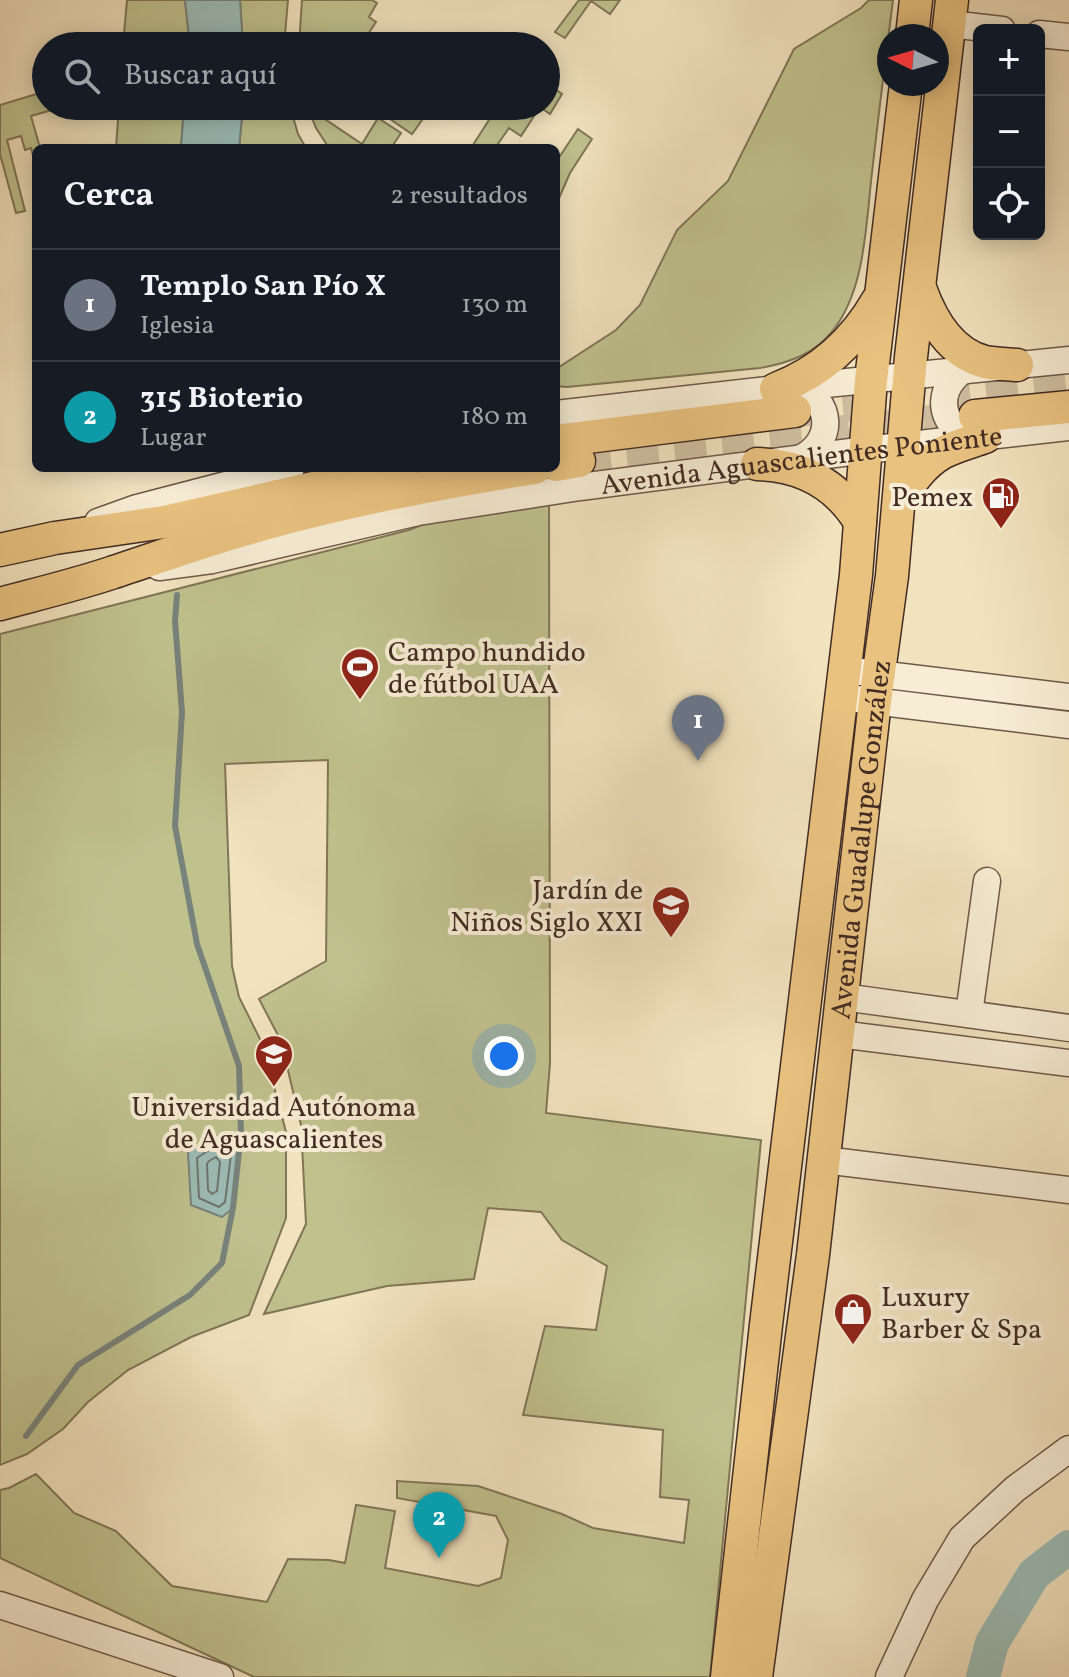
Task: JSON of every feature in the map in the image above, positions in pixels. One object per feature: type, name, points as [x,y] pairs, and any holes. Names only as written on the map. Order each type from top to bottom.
[{"type":"main road","points":[[913,24],[916,0]]},
{"type":"main road","name":"Avenida Guadalupe González","points":[[756,1677],[811,1279],[892,576],[910,375],[951,12]]},
{"type":"main road","name":"Avenida Guadalupe González","points":[[727,1677],[856,575],[871,380],[905,96]]},
{"type":"main road","points":[[920,288],[935,322],[956,346],[984,361],[1017,365]]},
{"type":"main road","points":[[789,396],[861,327],[881,294]]},
{"type":"main road","name":"Avenida Aguascalientes Poniente","points":[[564,456],[789,396]]},
{"type":"main road","name":"Avenida Aguascalientes Poniente","points":[[976,430],[1069,407]]},
{"type":"main road","points":[[898,506],[905,490],[929,463],[976,430]]},
{"type":"main road","points":[[757,464],[791,468],[822,481],[843,499],[860,522]]},
{"type":"main road","points":[[0,550],[55,538],[164,522],[383,472]]},
{"type":"main road","name":"Avenida Aguascalientes Poniente","points":[[0,604],[108,574],[247,528],[323,509],[509,472]]},
{"type":"street","points":[[951,12],[985,24]]},
{"type":"street","points":[[1045,35],[1069,37]]},
{"type":"street","name":"Avenida Aguascalientes Poniente","points":[[560,414],[789,396],[871,380],[1069,360]]},
{"type":"street","points":[[963,370],[946,391],[944,409],[953,427],[976,430]]},
{"type":"street","points":[[789,396],[812,394],[822,408],[826,425],[820,442],[808,455],[799,459]]},
{"type":"street","name":"Avenida Aguascalientes Poniente","points":[[108,574],[212,560],[418,512],[580,487],[903,446],[976,430],[1069,427]]},
{"type":"street","points":[[55,538],[137,508],[274,472]]},
{"type":"street","points":[[843,684],[1069,697]]},
{"type":"street","points":[[877,688],[1069,725]]},
{"type":"street","points":[[969,1014],[987,881]]},
{"type":"street","points":[[843,997],[1069,1028]]},
{"type":"street","points":[[839,1034],[1069,1063]]},
{"type":"street","points":[[824,1160],[1069,1190]]},
{"type":"street","points":[[889,1677],[925,1600],[962,1538],[1015,1489],[1069,1449]]},
{"type":"street","points":[[0,1605],[220,1677]]},
{"type":"green space","points":[[127,0],[185,0],[188,32],[124,32]]},
{"type":"green space","points":[[240,0],[288,0],[285,32],[242,32]]},
{"type":"green space","points":[[302,0],[372,0],[377,3],[369,17],[376,22],[369,32],[300,32]]},
{"type":"green space","points":[[579,0],[620,0],[610,14],[591,1],[565,38],[560,32],[555,32]]},
{"type":"green space","points":[[869,0],[893,0],[890,24],[877,24],[877,96],[881,96],[863,250],[853,293],[834,329],[810,351],[771,366],[560,386],[560,366],[616,330],[640,305],[677,230],[728,181],[794,49]]},
{"type":"green space","points":[[32,95],[31,116],[39,144],[32,144],[32,152],[31,148],[25,150],[21,136],[7,140],[25,211],[16,213],[0,154],[0,105]]},
{"type":"green space","points":[[118,120],[183,120],[181,144],[116,144]]},
{"type":"green space","points":[[242,120],[294,120],[304,144],[239,144]]},
{"type":"green space","points":[[313,120],[326,120],[362,144],[326,144]]},
{"type":"green space","points":[[377,120],[401,133],[394,144],[362,144]]},
{"type":"green space","points":[[391,120],[422,120],[412,134]]},
{"type":"green space","points":[[489,120],[531,120],[521,136],[509,128],[498,144],[474,144]]},
{"type":"green space","points":[[578,129],[592,139],[570,173],[560,196],[560,156]]},
{"type":"green space","name":"Universidad Autónoma de Aguascalientes","points":[[549,502],[550,1063],[546,1113],[761,1140],[710,1677],[254,1677],[0,1558],[0,1490],[36,1474],[74,1513],[116,1531],[172,1586],[267,1602],[288,1559],[345,1563],[356,1505],[395,1511],[385,1568],[478,1586],[501,1578],[508,1540],[496,1516],[397,1498],[397,1481],[478,1486],[562,1514],[593,1528],[684,1543],[689,1500],[660,1497],[663,1430],[523,1415],[545,1326],[596,1330],[607,1266],[562,1240],[541,1212],[488,1208],[474,1279],[387,1286],[264,1314],[306,1224],[301,1125],[281,1041],[259,999],[326,961],[328,760],[225,764],[232,966],[239,997],[263,1045],[286,1132],[286,1218],[249,1315],[191,1337],[128,1370],[88,1402],[63,1429],[27,1454],[0,1465],[0,634],[409,530],[456,511]]},
{"type":"water","points":[[185,0],[240,0],[242,32],[188,32]]},
{"type":"water","points":[[183,120],[242,120],[239,144],[181,144]]},
{"type":"water","points":[[241,1133],[233,1208],[222,1217],[191,1205],[188,1152],[216,1136]]},
{"type":"waterway","points":[[26,1436],[78,1365],[190,1295],[222,1263],[233,1208],[241,1133],[239,1066],[197,944],[175,826],[182,712],[175,621],[177,595]]},
{"type":"waterway","points":[[983,1677],[992,1643],[1034,1574],[1069,1547]]},
{"type":"tunnel","points":[[795,411],[1069,383]]},
{"type":"tunnel","points":[[579,461],[975,416]]},
{"type":"place","name":"Pemex","points":[[1001,530]]},
{"type":"place","name":"Campo hundido de fútbol UAA","points":[[360,701]]},
{"type":"place","name":"Templo San Pío X","points":[[698,761]]},
{"type":"place","name":"Jardín de Niños Siglo XXI","points":[[671,939]]},
{"type":"place","name":"Universidad Autónoma de Aguascalientes","points":[[274,1088]]},
{"type":"place","name":"Luxury Barber & Spa","points":[[853,1346]]},
{"type":"place","name":"315 Bioterio","points":[[439,1558]]}]
